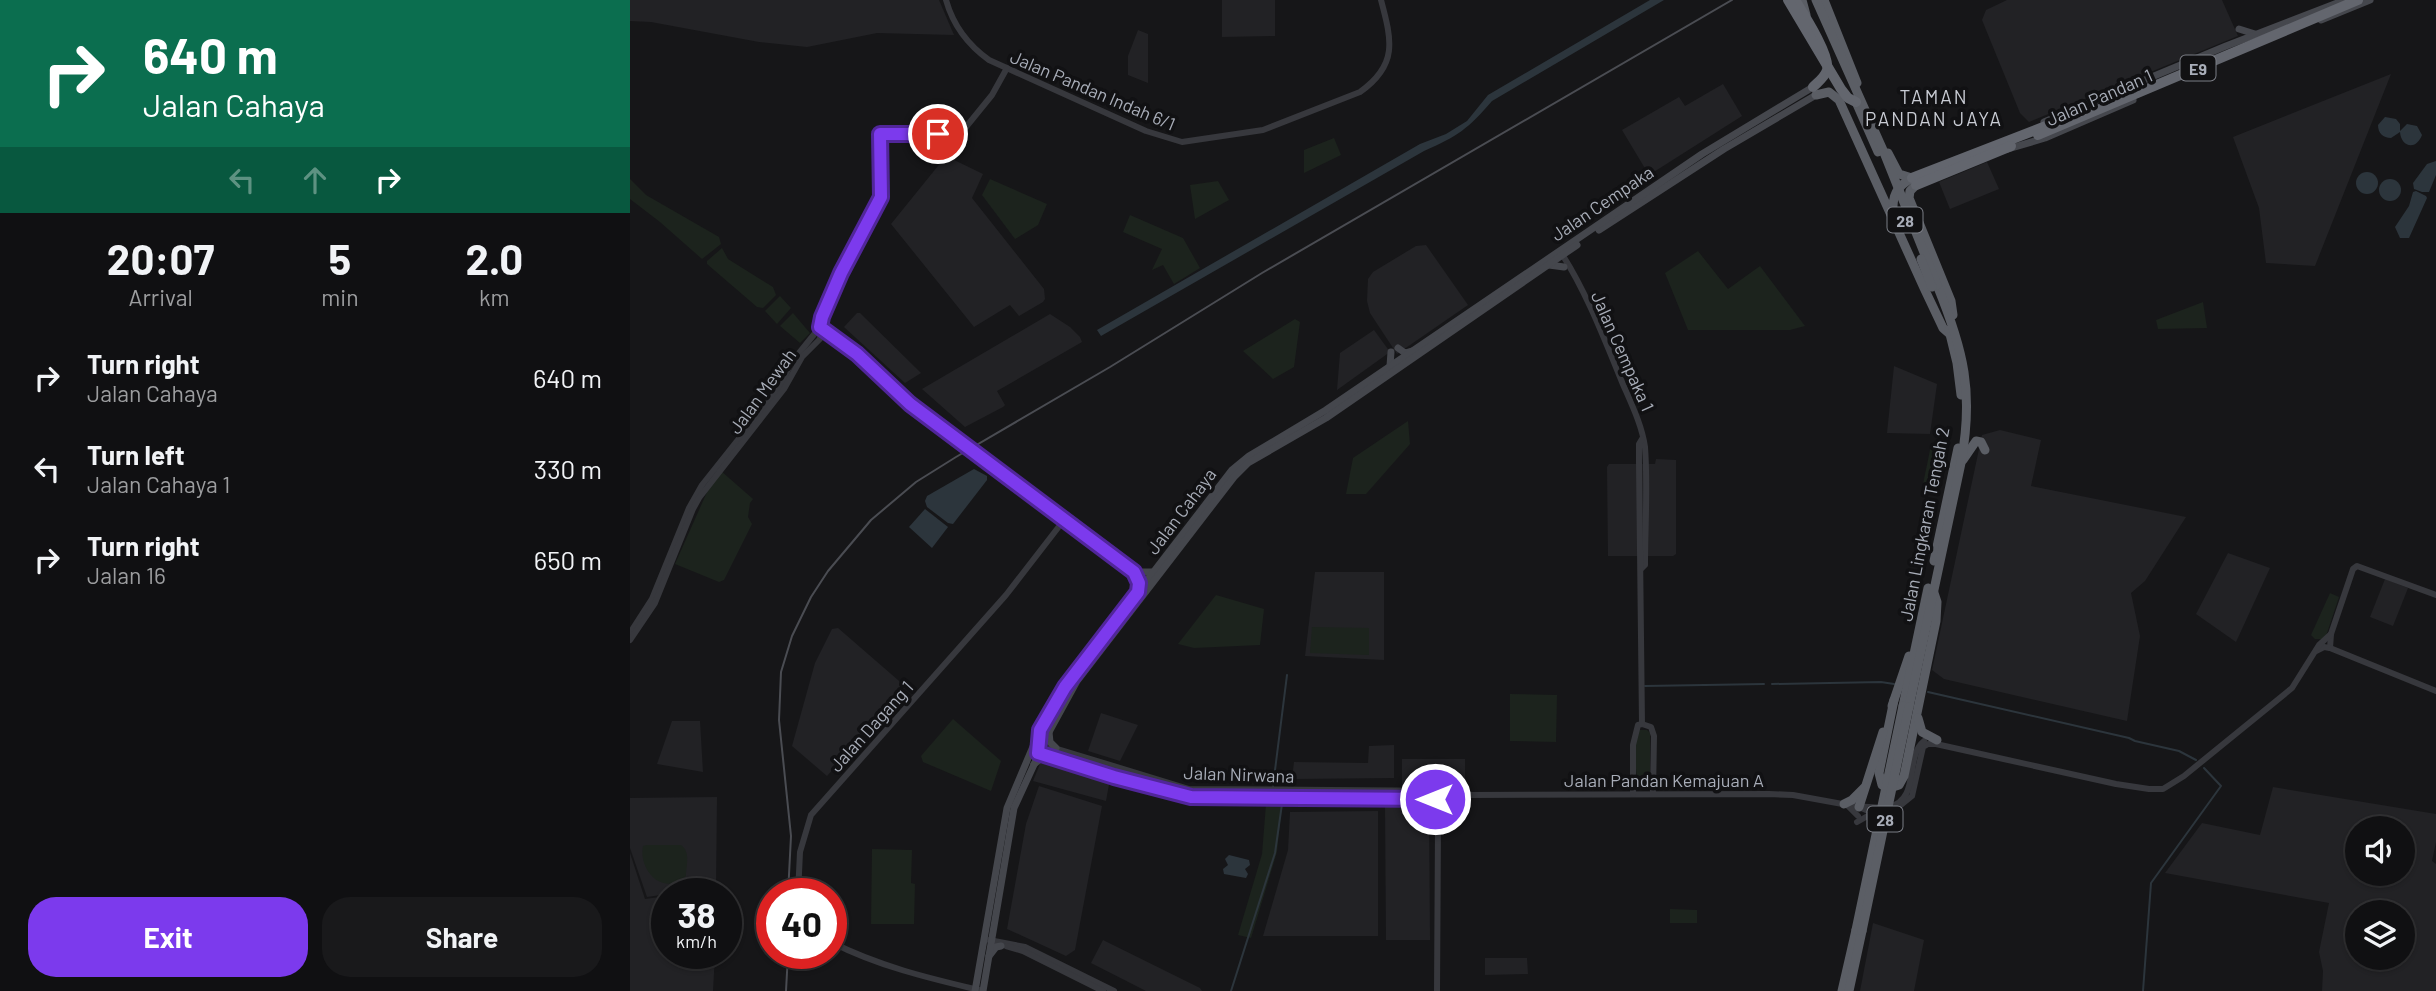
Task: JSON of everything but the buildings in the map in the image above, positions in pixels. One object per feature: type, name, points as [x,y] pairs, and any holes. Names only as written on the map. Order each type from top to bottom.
[{"type":"highway","points":[[1795,0],[1841,89],[1848,98],[1856,102]]},
{"type":"highway","points":[[1795,0],[1806,15],[1828,66],[1814,91]]},
{"type":"highway","name":"Jalan Lingkaran Tengah 2","points":[[1810,0],[1953,324],[1964,361],[1966,383],[1967,426],[1961,463],[1906,706],[1859,930],[1849,991]]},
{"type":"highway","name":"Jalan Lingkaran Tengah 2","points":[[1816,0],[1883,150],[1935,286],[1951,335],[1961,388],[1961,427],[1918,631],[1906,706]]},
{"type":"highway","points":[[1824,0],[1897,173],[1914,182]]},
{"type":"highway","name":"E9","points":[[1998,148],[2344,0]]},
{"type":"highway","name":"E9","points":[[1998,148],[2358,0]]},
{"type":"highway","points":[[1814,91],[1842,75],[1856,81]]},
{"type":"highway","points":[[1814,91],[1829,92],[1839,100],[1943,328],[1951,335]]},
{"type":"highway","name":"Jalan Pandan 1","points":[[1914,182],[1998,148]]},
{"type":"highway","points":[[1894,223],[1892,203],[1895,191],[1899,185],[1914,182]]},
{"type":"highway","points":[[1914,182],[1909,198],[1951,300],[1953,324]]},
{"type":"highway","points":[[1961,463],[1976,441],[1981,442],[1985,450]]},
{"type":"highway","points":[[1906,706],[1902,781],[1895,788],[1886,787],[1880,781],[1879,773],[1906,706]]},
{"type":"highway","points":[[1906,706],[1922,732],[1937,740]]},
{"type":"highway","points":[[1858,815],[1866,786],[1906,706]]},
{"type":"highway","points":[[1844,804],[1866,786]]},
{"type":"highway","name":"Jalan Lingkaran Tengah 2","points":[[1842,991],[1859,930]]},
{"type":"main road","name":"Jalan Pandan 1","points":[[1998,148],[2011,136],[2344,0]]},
{"type":"main road","name":"Jalan Pandan 1","points":[[1998,148],[2045,138],[2241,52],[2371,0]]},
{"type":"main road","points":[[2239,29],[2254,34],[2261,33]]},
{"type":"main road","points":[[2134,85],[2140,90],[2139,97]]},
{"type":"main road","name":"Jalan Cempaka","points":[[1416,353],[1702,154],[1814,91]]},
{"type":"main road","name":"Jalan Cempaka","points":[[1416,353],[1549,265],[1559,255]]},
{"type":"main road","points":[[1549,265],[1564,267]]},
{"type":"main road","points":[[1395,350],[1416,353],[1396,365],[1395,350]]},
{"type":"main road","name":"Jalan Cahaya","points":[[979,990],[1007,808],[1040,730],[1065,687],[1248,463],[1325,418],[1416,353]]},
{"type":"main road","points":[[1134,572],[1156,574]]},
{"type":"main road","points":[[1134,572],[1141,593]]},
{"type":"main road","points":[[1147,582],[1156,574]]},
{"type":"main road","name":"Jalan Cahaya","points":[[979,990],[988,957],[987,942],[992,929],[1014,808],[1040,748],[1077,681],[1147,582]]},
{"type":"main road","points":[[1023,766],[1040,748],[1040,730]]},
{"type":"main road","points":[[1049,732],[1050,743],[1056,748]]},
{"type":"main road","points":[[1033,765],[1042,758],[1052,757]]},
{"type":"main road","points":[[988,957],[1002,944],[992,929]]},
{"type":"street","name":"Jalan Pandan Indah 6/1","points":[[946,0],[952,18],[979,53],[1146,131],[1177,141],[1263,130],[1360,92],[1380,75],[1390,54],[1391,41],[1381,0]]},
{"type":"street","points":[[836,337],[820,339],[822,317],[841,273],[881,197],[880,134],[935,135],[942,132],[953,144],[992,96],[1007,68]]},
{"type":"street","name":"Jalan Cempaka 1","points":[[1559,255],[1564,267],[1573,277]]},
{"type":"street","name":"Jalan Cempaka 1","points":[[1559,255],[1571,268],[1606,344],[1645,444],[1642,724]]},
{"type":"street","points":[[820,327],[836,337],[917,408],[1147,582]]},
{"type":"street","name":"Jalan Mewah","points":[[630,633],[652,599],[689,508],[702,485],[780,387],[791,363],[820,327]]},
{"type":"street","name":"Jalan Mewah","points":[[630,640],[652,609],[699,498],[784,388],[802,357],[820,339]]},
{"type":"street","name":"Jalan Dagang 1","points":[[799,878],[800,852],[811,815],[1006,595],[1064,520]]},
{"type":"street","points":[[2330,648],[2331,634],[2353,569],[2357,566],[2436,595]]},
{"type":"street","points":[[1858,815],[1891,813],[1906,803],[1915,788],[1923,747],[1928,744],[2116,784],[2156,790],[2168,787],[2292,688],[2314,652],[2331,634]]},
{"type":"street","points":[[2314,652],[2324,647],[2330,648],[2436,691]]},
{"type":"street","points":[[1633,794],[1633,744],[1636,729],[1642,724],[1651,727],[1654,736],[1653,794]]},
{"type":"street","name":"Jalan Pandan Kemajuan A","points":[[1858,815],[1887,807],[1902,799],[1910,785],[1919,745],[1929,739],[1937,740]]},
{"type":"street","points":[[1937,740],[2117,780],[2123,784]]},
{"type":"street","name":"Jalan Nirwana","points":[[1040,748],[1056,748],[1181,787],[1438,799]]},
{"type":"street","name":"Jalan Nirwana","points":[[1040,748],[1052,757],[1179,795],[1203,798],[1438,799]]},
{"type":"street","points":[[1092,760],[1094,766],[1108,775]]},
{"type":"street","points":[[1179,795],[1181,787]]},
{"type":"street","name":"Jalan Pandan Kemajuan A","points":[[1438,799],[1459,791],[1468,795]]},
{"type":"street","name":"Jalan Pandan Kemajuan A","points":[[1438,799],[1468,795],[1793,795],[1844,804],[1858,815],[1873,813]]},
{"type":"street","points":[[1437,991],[1438,827],[1434,821],[1438,799]]},
{"type":"street","points":[[987,942],[1025,947],[1114,991]]},
{"type":"street","points":[[1002,944],[1023,951],[1103,991]]},
{"type":"street","points":[[847,950],[915,975],[979,990]]},
{"type":"shaded area","points":[[630,0],[939,0],[954,35],[877,33],[807,47],[759,42],[651,22],[630,21]]},
{"type":"shaded area","points":[[1222,0],[1275,0],[1275,36],[1222,37]]},
{"type":"shaded area","points":[[1650,0],[1664,0],[1492,101],[1476,119],[1454,136],[1101,336],[1097,330],[1420,144],[1446,134],[1467,121],[1488,95]]},
{"type":"shaded area","points":[[2007,0],[2222,0],[2238,36],[2029,122],[2020,113],[1982,20],[1986,10]]},
{"type":"shaded area","points":[[1138,30],[1148,34],[1148,83],[1128,75],[1128,56]]},
{"type":"shaded area","points":[[2391,74],[2315,266],[2266,263],[2259,208],[2233,137]]},
{"type":"shaded area","points":[[1723,84],[1742,116],[1649,175],[1622,130],[1679,97],[1685,106]]},
{"type":"shaded area","points":[[2385,117],[2396,119],[2400,124],[2400,131],[2407,124],[2417,126],[2422,135],[2413,145],[2403,141],[2400,132],[2391,138],[2383,136],[2378,125]]},
{"type":"shaded area","points":[[1334,138],[1341,155],[1304,173],[1304,150]]},
{"type":"shaded area","points":[[946,156],[983,174],[972,198],[1044,289],[1043,302],[1019,316],[1010,305],[974,327],[891,224]]},
{"type":"shaded area","points":[[2436,161],[2436,175],[2429,192],[2414,189],[2413,183],[2427,164]]},
{"type":"shaded area","points":[[1987,162],[1999,189],[1950,209],[1939,182]]},
{"type":"shaded area","points":[[2367,172],[2375,175],[2378,183],[2375,191],[2367,194],[2359,191],[2356,183],[2359,175]]},
{"type":"shaded area","points":[[630,179],[646,195],[719,237],[721,244],[702,259],[630,199]]},
{"type":"shaded area","points":[[990,179],[1047,204],[1038,225],[1015,239],[982,195]]},
{"type":"shaded area","points":[[2390,179],[2398,182],[2401,190],[2398,198],[2390,201],[2382,198],[2379,190],[2382,182]]},
{"type":"shaded area","points":[[1218,181],[1229,200],[1195,219],[1190,185]]},
{"type":"shaded area","points":[[2416,191],[2427,198],[2409,238],[2400,238],[2395,227]]},
{"type":"shaded area","points":[[1130,215],[1183,238],[1200,268],[1174,284],[1163,265],[1152,270],[1162,249],[1123,232]]},
{"type":"shaded area","points":[[1426,245],[1468,305],[1397,354],[1370,313],[1367,301],[1368,279],[1373,272],[1416,246]]},
{"type":"shaded area","points":[[722,248],[728,259],[773,287],[776,295],[763,308],[757,307],[707,264]]},
{"type":"shaded area","points":[[1698,251],[1728,289],[1760,266],[1805,326],[1790,330],[1688,330],[1665,273]]},
{"type":"shaded area","points":[[780,296],[791,308],[777,324],[765,311]]},
{"type":"shaded area","points":[[2203,302],[2207,328],[2158,329],[2156,320]]},
{"type":"shaded area","points":[[793,313],[810,333],[800,343],[780,326]]},
{"type":"shaded area","points":[[857,313],[921,373],[905,383],[844,327]]},
{"type":"shaded area","points":[[1050,314],[1070,327],[1082,342],[997,391],[1005,405],[1003,407],[965,427],[922,389]]},
{"type":"shaded area","points":[[1295,319],[1300,322],[1294,367],[1273,379],[1243,351]]},
{"type":"shaded area","points":[[1374,330],[1390,352],[1337,390],[1340,353]]},
{"type":"shaded area","points":[[1894,366],[1937,384],[1930,434],[1887,433]]},
{"type":"shaded area","points":[[1408,421],[1410,444],[1366,494],[1346,494],[1353,458]]},
{"type":"shaded area","points":[[2000,430],[2041,440],[2031,486],[2186,517],[2145,581],[2131,593],[2140,636],[2127,721],[1944,679],[1932,670],[1982,435]]},
{"type":"shaded area","points":[[1931,445],[1942,447],[1932,491],[1922,489]]},
{"type":"shaded area","points":[[1656,459],[1676,460],[1676,554],[1608,556],[1607,467],[1609,464],[1655,464]]},
{"type":"shaded area","points":[[974,469],[987,476],[987,480],[953,524],[927,507],[927,496]]},
{"type":"shaded area","points":[[721,471],[753,499],[748,517],[752,524],[724,580],[719,582],[675,564],[707,492]]},
{"type":"shaded area","points":[[925,509],[948,527],[932,548],[909,527]]},
{"type":"shaded area","points":[[2228,553],[2270,568],[2236,642],[2196,614]]},
{"type":"shaded area","points":[[1315,572],[1384,572],[1384,660],[1305,656]]},
{"type":"shaded area","points":[[2385,579],[2408,588],[2393,626],[2370,617]]},
{"type":"shaded area","points":[[2330,593],[2339,597],[2325,639],[2315,639],[2311,635]]},
{"type":"shaded area","points":[[1216,595],[1264,609],[1260,645],[1194,648],[1178,644]]},
{"type":"shaded area","points":[[1312,627],[1369,628],[1369,655],[1310,653]]},
{"type":"shaded area","points":[[838,628],[906,687],[827,776],[792,746],[815,663],[832,629]]},
{"type":"shaded area","points":[[1510,694],[1557,695],[1556,742],[1510,741]]},
{"type":"shaded area","points":[[1101,713],[1138,725],[1120,761],[1088,751]]},
{"type":"shaded area","points":[[953,719],[1001,761],[991,791],[923,762],[921,756]]},
{"type":"shaded area","points":[[672,721],[700,721],[703,772],[657,764]]},
{"type":"shaded area","points":[[1639,730],[1647,730],[1650,733],[1650,781],[1647,786],[1639,786],[1636,773],[1635,750]]},
{"type":"shaded area","points":[[1394,745],[1394,778],[1292,779],[1294,762],[1368,763],[1369,746]]},
{"type":"shaded area","points":[[1402,759],[1465,759],[1465,785],[1402,786]]},
{"type":"shaded area","points":[[1046,762],[1110,779],[1106,801],[1033,781],[1040,764]]},
{"type":"shaded area","points":[[1039,786],[1102,806],[1075,950],[1066,956],[1007,929],[1026,824]]},
{"type":"shaded area","points":[[2273,787],[2436,814],[2436,842],[2432,861],[2436,864],[2436,991],[2322,991],[2323,971],[2319,952],[2329,903],[2165,873],[2202,823],[2260,835]]},
{"type":"shaded area","points":[[717,797],[716,878],[651,878],[651,896],[647,897],[630,848],[630,798]]},
{"type":"shaded area","points":[[1266,804],[1282,804],[1277,852],[1251,938],[1238,935],[1262,854]]},
{"type":"shaded area","points":[[1422,804],[1429,810],[1430,940],[1386,940],[1385,805]]},
{"type":"shaded area","points":[[1378,811],[1378,936],[1263,936],[1288,850],[1290,812]]},
{"type":"shaded area","points":[[681,845],[687,855],[686,876],[654,878],[645,864],[643,846]]},
{"type":"shaded area","points":[[872,849],[912,850],[914,924],[871,924]]},
{"type":"shaded area","points":[[630,853],[645,899],[651,898],[651,969],[714,969],[713,991],[630,991]]},
{"type":"shaded area","points":[[1229,855],[1249,860],[1250,865],[1245,869],[1248,874],[1246,878],[1224,874],[1223,869],[1228,865],[1225,859]]},
{"type":"shaded area","points":[[1670,909],[1697,910],[1697,923],[1670,923]]},
{"type":"shaded area","points":[[1873,923],[1924,940],[1914,991],[1860,991]]},
{"type":"shaded area","points":[[1103,940],[1202,991],[1146,991],[1091,963]]},
{"type":"shaded area","points":[[1485,958],[1527,958],[1528,974],[1485,975]]},
{"type":"waterway","points":[[1273,786],[1287,675]]},
{"type":"waterway","points":[[1645,686],[1764,684]]},
{"type":"waterway","points":[[1772,684],[1894,684]]},
{"type":"waterway","points":[[1928,692],[2129,738],[2179,751],[2196,760]]},
{"type":"waterway","points":[[2143,991],[2151,883],[2221,786],[2204,768]]},
{"type":"waterway","points":[[1231,991],[1275,853],[1282,804]]},
{"type":"tram line","points":[[789,878],[791,836],[779,720],[781,672],[792,636],[811,597],[828,571],[871,520],[916,482],[956,457],[1110,367],[1262,273],[1732,0]]},
{"type":"tram line","points":[[786,991],[787,969]]},
{"type":"district","name":"TAMAN PANDAN JAYA","points":[[1934,107]]},
{"type":"route","points":[[938,134],[880,134],[881,197],[841,273],[820,327],[857,354],[910,404],[1134,572],[1138,579],[1138,592],[1065,687],[1040,730],[1038,753],[1191,797],[1435,799]]}]
